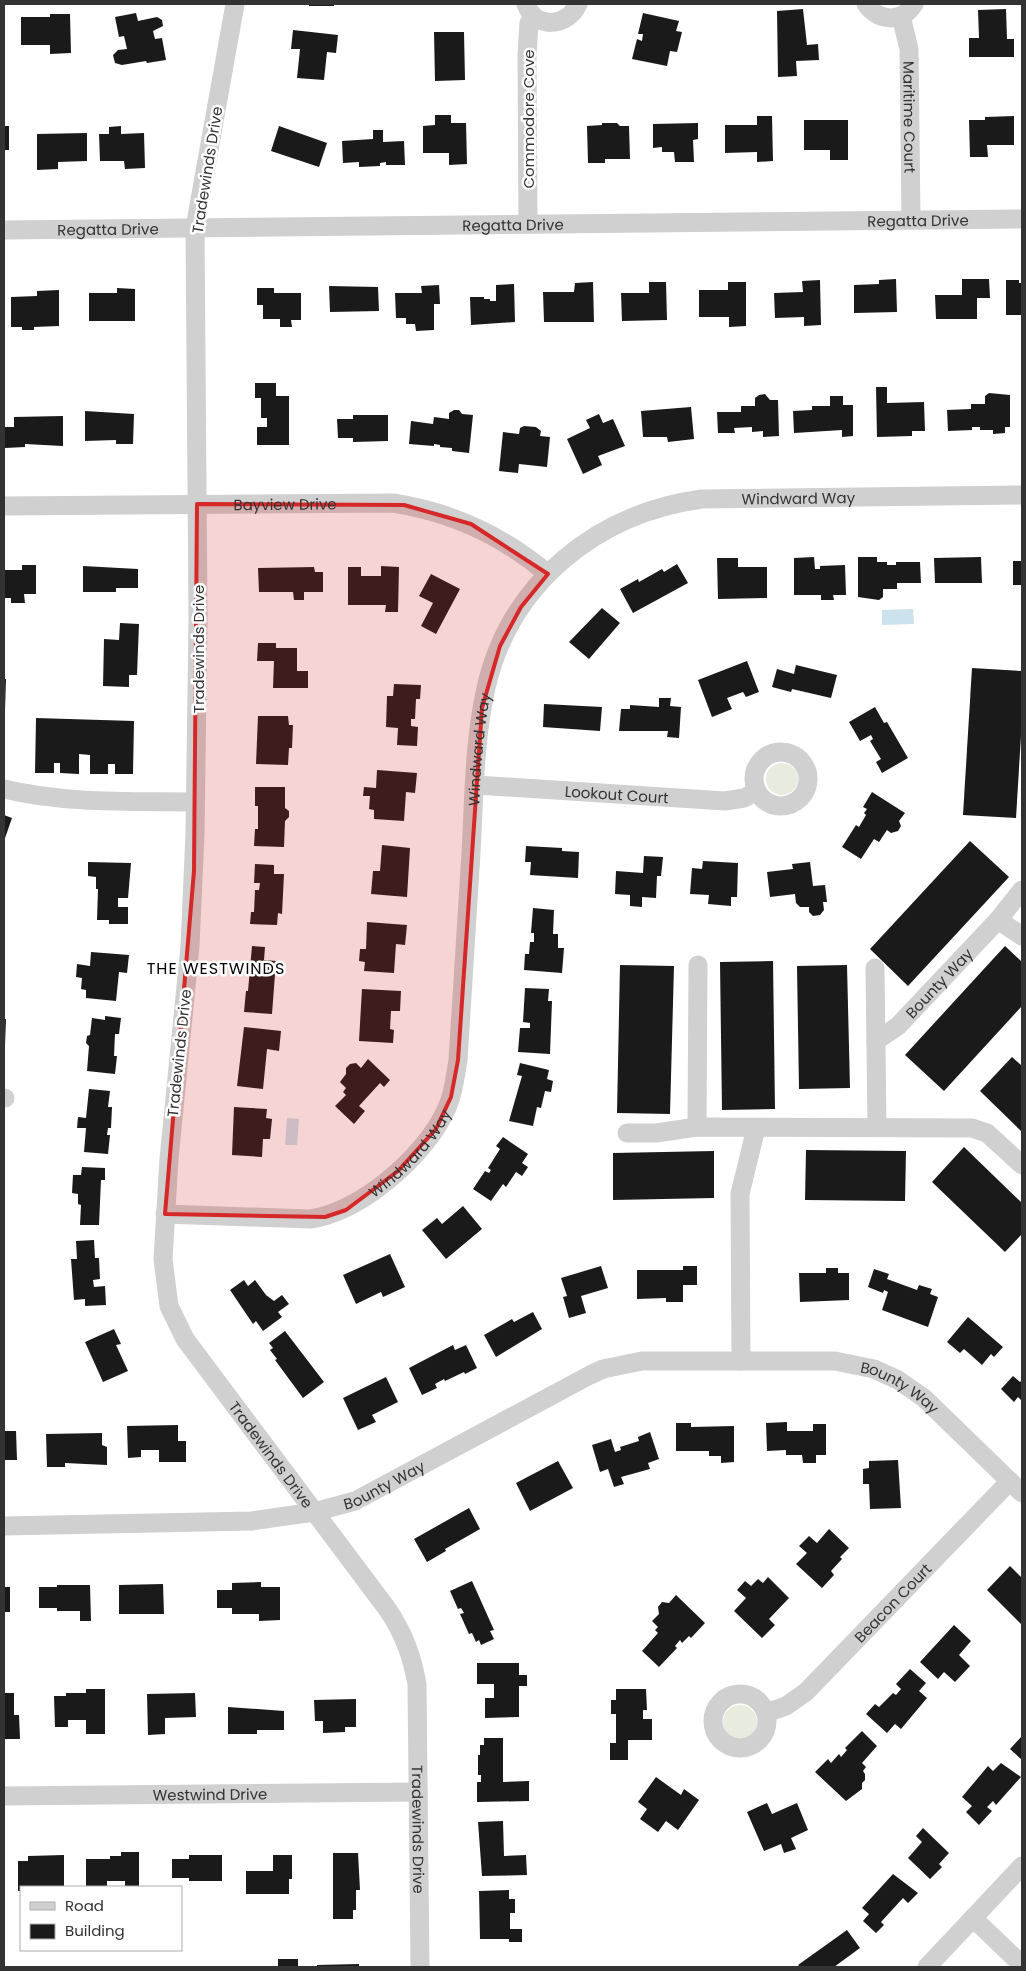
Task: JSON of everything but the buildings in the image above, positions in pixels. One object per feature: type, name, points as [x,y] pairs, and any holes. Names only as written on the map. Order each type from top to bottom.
[{"type":"street","name":"Tradewinds Drive","points":[[235,4],[195,228],[198,625],[196,802],[190,946],[165,1214],[163,1271],[169,1306],[179,1329],[388,1610],[402,1632],[412,1657],[417,1684],[420,1967]]},
{"type":"street","name":"Commodore Cove","points":[[530,10],[544,22],[562,21],[574,12],[578,4]]},
{"type":"street","name":"Maritime Court","points":[[866,4],[876,15],[884,18],[908,10],[911,220]]},
{"type":"street","name":"Commodore Cove","points":[[528,224],[527,55],[530,10]]},
{"type":"street","name":"Regatta Drive","points":[[4,230],[1022,219]]},
{"type":"street","name":"Windward Way","points":[[165,1214],[310,1219],[325,1217],[346,1210],[357,1202],[413,1158],[432,1135],[451,1097],[458,1060],[482,708],[492,666],[521,607],[548,574],[566,557],[601,532],[640,513],[681,502],[727,498],[1022,495]]},
{"type":"street","name":"Bayview Drive","points":[[4,506],[381,503],[427,509],[456,518],[492,534],[527,556],[548,574]]},
{"type":"street","name":"Lookout Court","points":[[476,785],[725,801],[744,798],[757,791]]},
{"type":"street","points":[[4,788],[42,796],[72,799],[196,802]]},
{"type":"street","name":"Bounty Way","points":[[876,1041],[898,1026],[998,920],[1022,890]]},
{"type":"street","points":[[998,920],[1022,936]]},
{"type":"street","points":[[697,1127],[698,965]]},
{"type":"street","points":[[875,968],[877,1127]]},
{"type":"street","points":[[627,1133],[656,1133],[697,1127],[978,1129],[994,1138],[1022,1166]]},
{"type":"street","points":[[741,1361],[740,1194],[756,1128]]},
{"type":"street","name":"Bounty Way","points":[[4,1526],[252,1521],[314,1512],[355,1501],[603,1369],[642,1361],[835,1361],[874,1369],[898,1380],[917,1393],[1016,1487]]},
{"type":"street","name":"Beacon Court","points":[[766,1713],[786,1706],[806,1692],[1016,1487]]},
{"type":"street","name":"Westwind Drive","points":[[4,1796],[418,1792]]},
{"type":"street","points":[[927,1967],[1022,1866]]},
{"type":"street","points":[[973,1918],[1022,1966]]},
{"type":"highlighted area","points":[[197,504],[404,505],[471,524],[548,574],[521,607],[500,646],[482,708],[458,1060],[451,1097],[436,1129],[398,1171],[346,1210],[325,1217],[165,1214],[194,871]]},
{"type":"shaded area","points":[[782,763],[788,764],[793,768],[797,773],[797,785],[793,790],[788,794],[782,795],[776,794],[771,790],[767,785],[766,779],[767,773],[771,768],[776,764]]},
{"type":"shaded area","points":[[740,1705],[752,1710],[757,1722],[752,1734],[740,1739],[728,1734],[723,1722],[728,1710]]},
{"type":"water","points":[[913,609],[914,624],[882,625],[882,610]]},
{"type":"water","points":[[287,1118],[299,1119],[297,1145],[285,1145]]},
{"type":"district","name":"THE WESTWINDS","points":[[216,968]]}]
